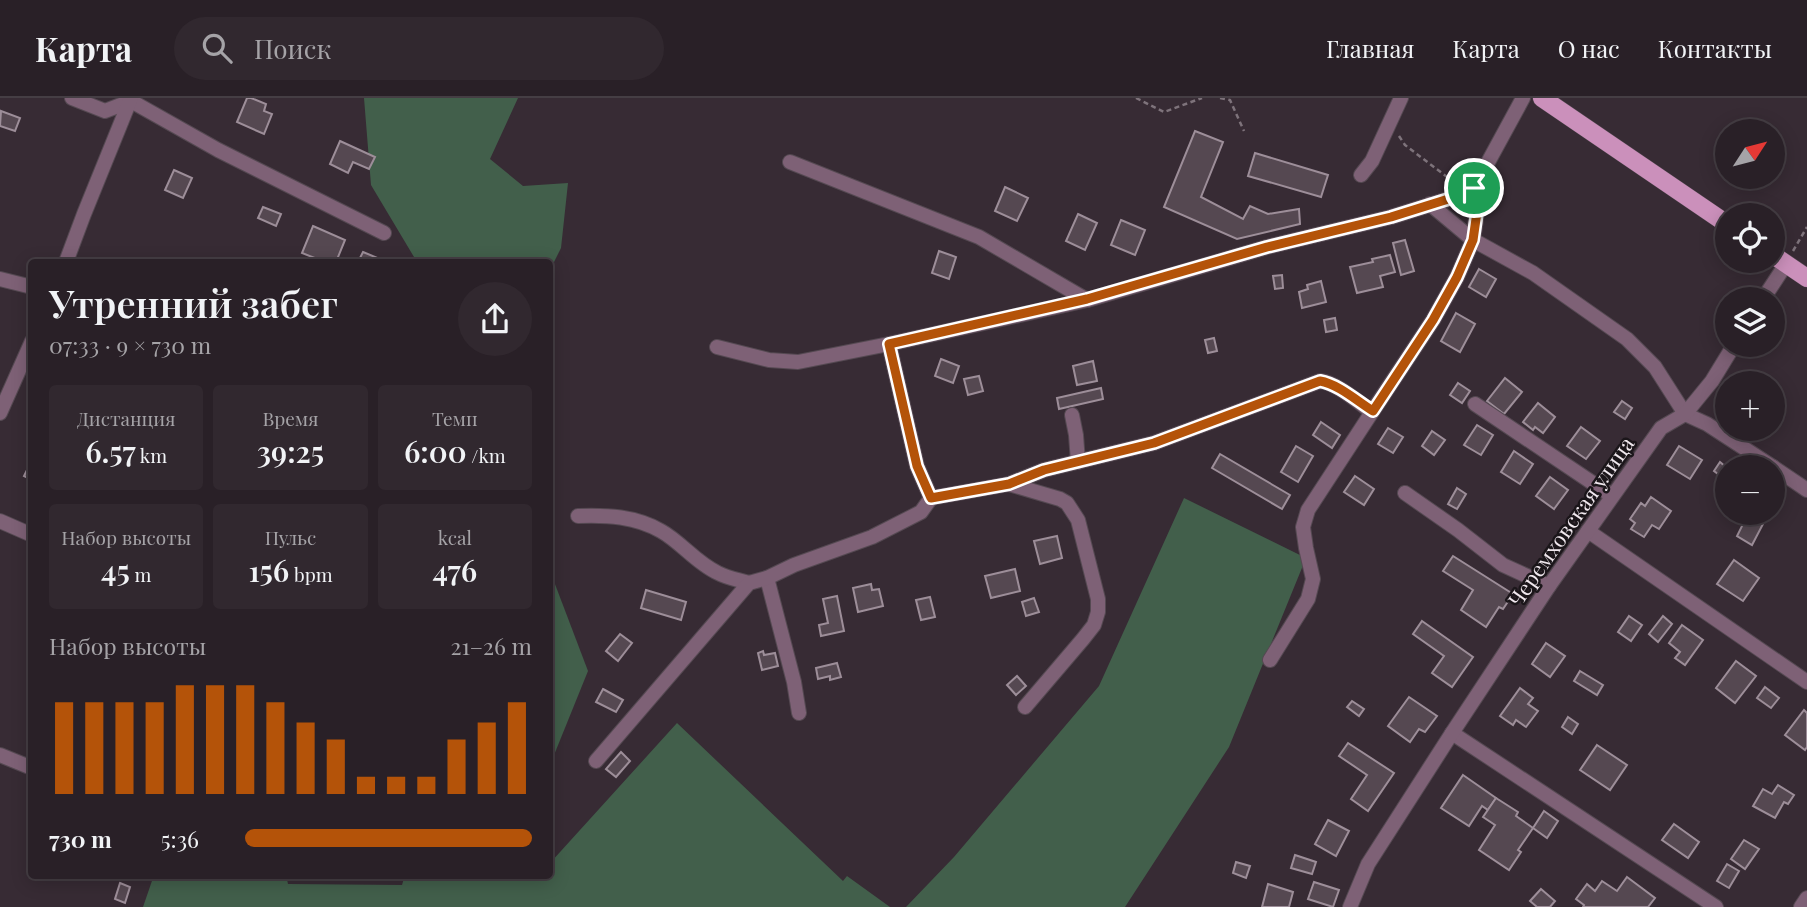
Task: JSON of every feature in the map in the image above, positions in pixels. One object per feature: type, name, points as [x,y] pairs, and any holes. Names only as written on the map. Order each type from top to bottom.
[{"type":"main road","points":[[1542,98],[1715,216]]},
{"type":"main road","points":[[1785,264],[1807,278]]},
{"type":"street","points":[[72,98],[105,111],[131,99]]},
{"type":"street","points":[[1361,176],[1372,161],[1401,98]]},
{"type":"street","points":[[717,347],[769,360],[798,362],[1087,299],[1267,247],[1391,217],[1458,196],[1474,188],[1523,98]]},
{"type":"street","points":[[131,99],[218,150],[384,233]]},
{"type":"street","points":[[67,259],[131,99]]},
{"type":"street","points":[[790,162],[979,237],[1087,299]]},
{"type":"street","points":[[1270,660],[1308,599],[1313,579],[1303,527],[1308,510],[1433,320],[1457,277],[1473,240],[1477,212],[1474,188]]},
{"type":"street","points":[[1430,204],[1473,240],[1533,273],[1627,339],[1656,367],[1685,414],[1707,424],[1755,455]]},
{"type":"street","points":[[0,279],[28,287]]},
{"type":"street","points":[[889,344],[917,466],[931,498]]},
{"type":"street","points":[[0,412],[28,350]]},
{"type":"street","name":"Черемховская улица","points":[[1350,907],[1368,864],[1549,586],[1661,428],[1685,414],[1712,381],[1727,357]]},
{"type":"street","points":[[578,516],[613,515],[662,531],[717,573],[749,583],[898,525],[921,512],[931,498],[1009,484],[1044,470],[1154,443],[1320,381],[1334,386],[1373,411]]},
{"type":"street","points":[[1475,404],[1612,496]]},
{"type":"street","points":[[1072,415],[1078,462]]},
{"type":"street","points":[[1785,475],[1807,490]]},
{"type":"street","points":[[1009,484],[1060,499],[1073,510],[1079,520],[1098,599],[1094,625],[1025,706]]},
{"type":"street","points":[[1405,493],[1503,565],[1549,586]]},
{"type":"street","points":[[0,521],[28,533]]},
{"type":"street","points":[[1588,531],[1807,682]]},
{"type":"street","points":[[767,578],[794,682],[799,713]]},
{"type":"street","points":[[596,761],[749,583]]},
{"type":"street","points":[[1452,733],[1716,907]]},
{"type":"street","points":[[0,755],[28,766]]},
{"type":"street","points":[[1801,907],[1807,898]]},
{"type":"path","points":[[1136,98],[1164,112],[1202,98]]},
{"type":"path","points":[[1220,98],[1230,100],[1244,131]]},
{"type":"path","points":[[1395,113],[1395,130],[1405,145],[1457,184],[1458,196]]},
{"type":"path","points":[[1785,253],[1807,227]]},
{"type":"green space","points":[[364,98],[518,98],[490,159],[523,186],[568,183],[561,248],[553,264],[553,259],[415,259],[371,185]]},
{"type":"green space","points":[[1184,498],[1306,558],[1229,747],[1125,907],[906,907],[954,857],[1099,686]]},
{"type":"green space","points":[[553,579],[588,671],[553,758]]},
{"type":"green space","points":[[677,723],[843,881],[847,876],[890,907],[143,907],[153,879],[287,879],[288,884],[402,885],[404,879],[553,879],[553,860]]},
{"type":"building","points":[[247,98],[266,104],[264,111],[272,114],[264,134],[237,122]]},
{"type":"building","points":[[1,111],[20,118],[15,131],[0,126]]},
{"type":"building","points":[[1195,131],[1223,142],[1201,197],[1243,219],[1250,206],[1268,214],[1299,209],[1300,224],[1237,239],[1164,207]]},
{"type":"building","points":[[340,141],[375,157],[369,169],[353,162],[348,173],[330,164]]},
{"type":"building","points":[[1255,153],[1328,175],[1321,197],[1248,176]]},
{"type":"building","points":[[174,170],[192,178],[183,198],[165,190]]},
{"type":"building","points":[[1005,187],[1028,198],[1017,221],[995,211]]},
{"type":"building","points":[[263,207],[281,214],[276,226],[258,218]]},
{"type":"building","points":[[1078,214],[1097,223],[1085,250],[1066,241]]},
{"type":"building","points":[[1121,220],[1145,230],[1135,255],[1111,245]]},
{"type":"building","points":[[313,226],[345,240],[337,259],[317,259],[302,253]]},
{"type":"building","points":[[1405,240],[1414,271],[1401,275],[1393,243]]},
{"type":"building","points":[[939,251],[956,257],[949,279],[932,273]]},
{"type":"building","points":[[363,252],[380,259],[360,259]]},
{"type":"building","points":[[1390,255],[1395,272],[1380,276],[1383,287],[1357,293],[1350,267]]},
{"type":"building","points":[[1479,269],[1496,279],[1486,297],[1469,287]]},
{"type":"building","points":[[1282,275],[1283,288],[1275,289],[1273,276]]},
{"type":"building","points":[[1321,281],[1326,302],[1302,308],[1299,292],[1308,289],[1307,285]]},
{"type":"building","points":[[1456,313],[1475,324],[1460,352],[1441,341]]},
{"type":"building","points":[[1335,318],[1337,330],[1326,332],[1324,320]]},
{"type":"building","points":[[1214,338],[1217,351],[1208,353],[1205,340]]},
{"type":"building","points":[[941,359],[959,366],[953,383],[935,376]]},
{"type":"building","points":[[1093,361],[1097,381],[1077,385],[1073,366]]},
{"type":"building","points":[[979,376],[983,391],[968,395],[964,379]]},
{"type":"building","points":[[1505,378],[1522,392],[1504,414],[1487,401]]},
{"type":"building","points":[[1458,383],[1470,391],[1462,403],[1450,395]]},
{"type":"building","points":[[1101,388],[1103,399],[1059,409],[1057,398]]},
{"type":"building","points":[[1622,401],[1632,408],[1625,419],[1614,412]]},
{"type":"building","points":[[1538,403],[1555,417],[1543,433],[1535,427],[1533,430],[1523,422]]},
{"type":"building","points":[[1321,422],[1340,435],[1332,448],[1313,435]]},
{"type":"building","points":[[1477,425],[1493,435],[1481,455],[1464,445]]},
{"type":"building","points":[[1581,427],[1600,441],[1586,459],[1567,446]]},
{"type":"building","points":[[1388,428],[1403,437],[1393,453],[1378,444]]},
{"type":"building","points":[[1432,431],[1445,440],[1434,455],[1422,446]]},
{"type":"building","points":[[1296,446],[1313,456],[1298,482],[1281,472]]},
{"type":"building","points":[[1679,446],[1702,460],[1690,479],[1667,465]]},
{"type":"building","points":[[1514,451],[1533,464],[1520,484],[1501,472]]},
{"type":"building","points":[[1220,454],[1290,495],[1282,509],[1212,468]]},
{"type":"building","points":[[1355,476],[1374,489],[1364,505],[1344,492]]},
{"type":"building","points":[[1550,477],[1568,490],[1554,509],[1536,496]]},
{"type":"building","points":[[1457,488],[1466,494],[1457,509],[1448,504]]},
{"type":"building","points":[[1651,497],[1671,511],[1659,529],[1652,525],[1644,537],[1631,529],[1635,523],[1630,519],[1641,503],[1645,506]]},
{"type":"building","points":[[1742,525],[1762,525],[1752,545],[1737,536]]},
{"type":"building","points":[[1057,536],[1062,558],[1040,564],[1034,541]]},
{"type":"building","points":[[1453,556],[1513,594],[1503,609],[1499,607],[1486,627],[1461,610],[1473,590],[1443,571]]},
{"type":"building","points":[[1734,560],[1759,578],[1743,601],[1717,584]]},
{"type":"building","points":[[1015,569],[1020,591],[991,598],[985,576]]},
{"type":"building","points":[[871,584],[872,590],[879,589],[883,606],[858,612],[853,588]]},
{"type":"building","points":[[646,590],[686,602],[681,620],[641,608]]},
{"type":"building","points":[[837,596],[844,631],[821,636],[819,625],[828,623],[823,599]]},
{"type":"building","points":[[930,597],[935,617],[921,620],[916,600]]},
{"type":"building","points":[[1034,598],[1039,612],[1026,616],[1022,602]]},
{"type":"building","points":[[1629,616],[1642,625],[1631,641],[1618,632]]},
{"type":"building","points":[[1663,616],[1672,624],[1658,642],[1649,634]]},
{"type":"building","points":[[1422,621],[1473,657],[1452,687],[1432,673],[1444,656],[1413,634]]},
{"type":"building","points":[[1682,625],[1703,640],[1685,665],[1675,658],[1680,652],[1669,643]]},
{"type":"building","points":[[620,634],[632,643],[618,661],[606,651]]},
{"type":"building","points":[[1546,643],[1565,656],[1550,677],[1532,664]]},
{"type":"building","points":[[763,651],[764,655],[775,653],[778,666],[762,670],[758,653]]},
{"type":"building","points":[[1736,661],[1756,676],[1735,703],[1716,688]]},
{"type":"building","points":[[837,663],[841,677],[818,679],[816,668]]},
{"type":"building","points":[[1580,671],[1603,685],[1597,695],[1574,681]]},
{"type":"building","points":[[1017,676],[1026,686],[1016,695],[1007,685]]},
{"type":"building","points":[[1765,687],[1779,698],[1771,708],[1757,698]]},
{"type":"building","points":[[1520,688],[1533,698],[1528,704],[1538,711],[1526,727],[1516,720],[1513,725],[1500,716]]},
{"type":"building","points":[[603,689],[623,700],[616,712],[596,702]]},
{"type":"building","points":[[1409,697],[1437,716],[1425,732],[1419,729],[1410,742],[1388,726]]},
{"type":"building","points":[[1352,701],[1364,709],[1359,716],[1347,707]]},
{"type":"building","points":[[1804,710],[1807,713],[1805,750],[1785,735]]},
{"type":"building","points":[[1568,717],[1578,724],[1572,734],[1562,727]]},
{"type":"building","points":[[1348,743],[1394,773],[1368,811],[1351,799],[1367,775],[1339,756]]},
{"type":"building","points":[[1597,745],[1627,765],[1610,790],[1580,770]]},
{"type":"building","points":[[621,752],[630,761],[616,777],[606,769]]},
{"type":"building","points":[[1463,775],[1496,798],[1488,810],[1482,806],[1469,826],[1441,808]]},
{"type":"building","points":[[1778,785],[1794,795],[1788,804],[1784,802],[1775,818],[1753,806],[1763,789],[1772,794]]},
{"type":"building","points":[[1496,798],[1518,812],[1516,816],[1533,828],[1518,850],[1521,852],[1509,870],[1479,850],[1495,825],[1483,817]]},
{"type":"building","points":[[1544,811],[1558,821],[1547,838],[1533,828]]},
{"type":"building","points":[[1328,820],[1349,831],[1336,856],[1315,844]]},
{"type":"building","points":[[1674,824],[1699,842],[1688,858],[1662,840]]},
{"type":"building","points":[[1744,840],[1759,849],[1745,869],[1731,859]]},
{"type":"building","points":[[1295,855],[1316,862],[1312,874],[1291,868]]},
{"type":"building","points":[[1236,862],[1250,866],[1246,878],[1233,873]]},
{"type":"building","points":[[1727,864],[1739,871],[1729,888],[1717,881]]},
{"type":"building","points":[[1627,877],[1655,898],[1648,907],[1583,907],[1576,899],[1587,884],[1595,891],[1602,881],[1617,891]]},
{"type":"building","points":[[1314,882],[1339,890],[1333,907],[1308,899]]},
{"type":"building","points":[[120,883],[130,887],[125,903],[115,899]]},
{"type":"building","points":[[1268,884],[1293,892],[1289,907],[1262,907]]},
{"type":"building","points":[[1541,889],[1555,901],[1550,907],[1537,907],[1530,901]]},
{"type":"route","points":[[1474,188],[1477,212],[1473,240],[1457,277],[1433,320],[1373,411],[1334,386],[1320,381],[1154,443],[1044,470],[1009,484],[931,498],[917,466],[889,344],[1087,299],[1267,247],[1391,217],[1458,196],[1474,188]]}]
